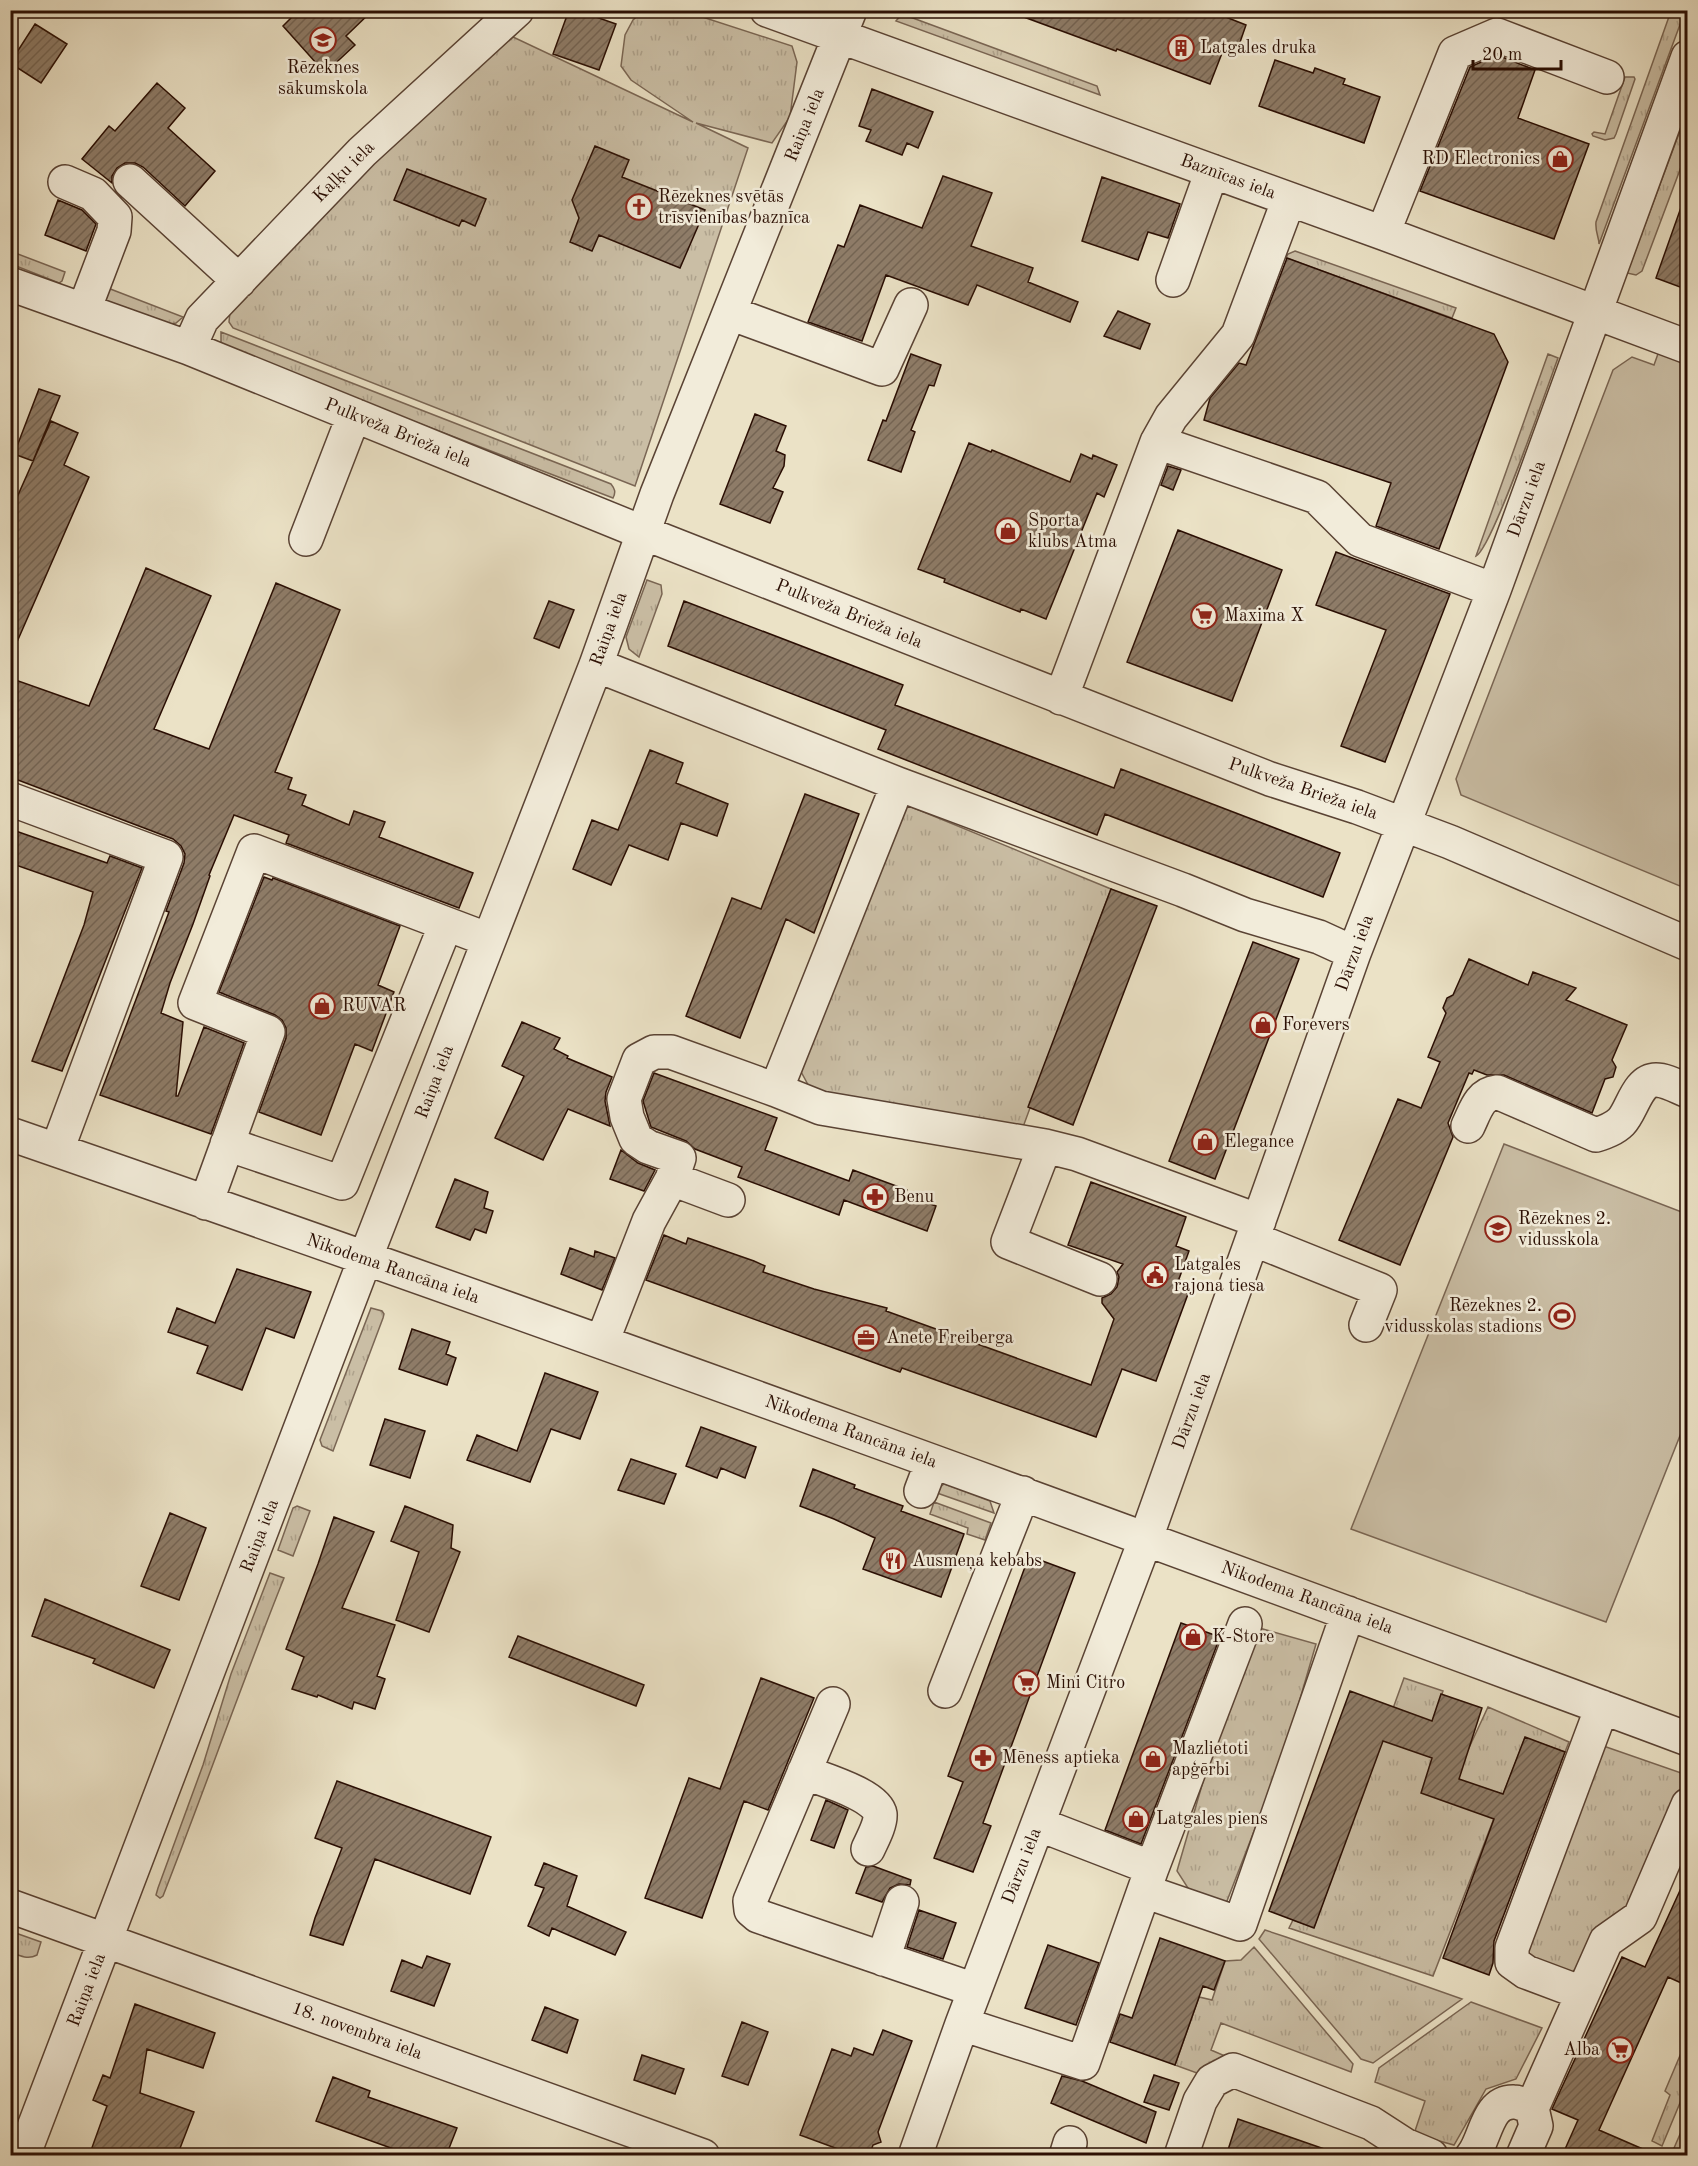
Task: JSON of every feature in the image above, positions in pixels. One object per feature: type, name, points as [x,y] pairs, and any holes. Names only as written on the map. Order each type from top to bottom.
[{"type":"street","name":"Kaļķu iela","points":[[189,348],[202,319],[362,152],[517,10]]},
{"type":"street","name":"Baznīcas iela","points":[[767,10],[845,24],[1212,171],[1596,311],[1688,347]]},
{"type":"street","name":"Raiņa iela","points":[[23,2156],[365,1259],[596,665],[657,494],[845,24]]},
{"type":"street","points":[[1383,233],[1455,53],[1497,35],[1607,77]]},
{"type":"street","name":"Dārzu iela","points":[[915,2156],[962,2024],[1146,1538],[1354,953],[1494,590],[1688,57]]},
{"type":"street","points":[[1173,280],[1212,171]]},
{"type":"street","points":[[130,181],[239,281]]},
{"type":"street","points":[[64,182],[93,194],[115,217],[114,231],[84,310]]},
{"type":"street","points":[[1061,698],[1157,442],[1171,417],[1238,335],[1289,199]]},
{"type":"street","name":"Pulkveža Brieža iela","points":[[10,284],[189,348],[644,533],[1270,779],[1357,807],[1450,842],[1688,944]]},
{"type":"street","points":[[730,313],[882,369],[911,305]]},
{"type":"street","points":[[306,539],[354,415]]},
{"type":"street","points":[[1157,442],[1317,497],[1360,540],[1494,590]]},
{"type":"street","points":[[596,665],[898,784],[1245,915],[1319,937],[1354,953]]},
{"type":"street","points":[[776,1090],[898,784]]},
{"type":"street","points":[[10,799],[166,857],[57,1150]]},
{"type":"street","points":[[206,1203],[268,1032],[195,1003],[254,851],[489,940]]},
{"type":"street","points":[[227,1144],[342,1183],[446,924]]},
{"type":"street","points":[[602,1342],[649,1221],[672,1179],[679,1158],[648,1147],[636,1139],[627,1117],[624,1099],[639,1060],[654,1052],[671,1052],[821,1108],[1045,1146],[1077,1154],[1256,1230],[1380,1290],[1366,1325]]},
{"type":"street","points":[[1468,1126],[1481,1100],[1490,1093],[1497,1092],[1596,1135],[1619,1124],[1629,1113],[1641,1090],[1653,1080],[1661,1080],[1688,1091]]},
{"type":"street","name":"Nikodema Rancāna iela","points":[[10,1134],[602,1342],[927,1476],[1023,1493],[1688,1739]]},
{"type":"street","points":[[1045,1146],[1008,1242],[1100,1279]]},
{"type":"street","points":[[672,1179],[728,1200]]},
{"type":"street","points":[[945,1691],[1023,1493]]},
{"type":"street","points":[[1038,1824],[1240,1924],[1348,1613]]},
{"type":"street","points":[[962,2024],[1083,2063],[1148,1879],[1245,1624]]},
{"type":"street","points":[[833,1704],[750,1901],[751,1910],[758,1916],[975,1990]]},
{"type":"street","points":[[1582,1993],[1526,1972],[1512,1962],[1512,1948],[1602,1707]]},
{"type":"street","points":[[804,1772],[867,1798],[876,1805],[880,1815],[868,1849]]},
{"type":"street","points":[[1523,2156],[1536,2126],[1532,2108],[1606,1941],[1640,1917],[1688,1805]]},
{"type":"street","points":[[883,1959],[902,1902]]},
{"type":"street","name":"18. novembra iela","points":[[10,1906],[703,2156]]},
{"type":"street","points":[[1181,2156],[1200,2102],[1212,2081],[1233,2070],[1371,2123],[1405,2145],[1431,2156]]},
{"type":"street","points":[[1472,2156],[1492,2114],[1501,2105],[1515,2102],[1532,2108]]},
{"type":"green space","points":[[643,11],[684,11],[792,46],[797,62],[790,117],[772,143],[696,123],[748,148],[635,486],[233,328],[229,322],[230,312],[496,29],[693,122],[631,80],[621,66],[625,35],[633,20]]},
{"type":"green space","points":[[1671,11],[1685,11],[1599,244],[1596,222]]},
{"type":"green space","points":[[902,14],[1097,86],[1100,95],[896,21]]},
{"type":"green space","points":[[1625,77],[1635,79],[1614,138],[1605,140],[1593,136],[1594,132],[1605,134]]},
{"type":"green space","points":[[1687,112],[1687,151],[1642,271],[1636,275],[1627,273]]},
{"type":"green space","points":[[10,251],[65,272],[62,281],[59,283],[11,264]]},
{"type":"green space","points":[[1295,251],[1456,308],[1452,318],[1286,258],[1288,254]]},
{"type":"green space","points":[[100,285],[183,317],[171,324],[98,298]]},
{"type":"green space","points":[[221,332],[611,484],[615,491],[614,496],[613,498],[228,350],[221,343]]},
{"type":"green space","points":[[1659,351],[1687,361],[1687,889],[1461,795],[1456,779],[1613,370],[1632,357],[1654,365]]},
{"type":"green space","points":[[1548,354],[1558,358],[1532,431],[1494,526],[1484,547],[1476,556]]},
{"type":"green space","points":[[647,580],[661,585],[662,594],[639,657],[629,649],[626,637]]},
{"type":"green space","points":[[892,799],[1111,889],[1023,1127],[812,1092],[799,1068]]},
{"type":"green space","name":"Rēzeknes 2. vidusskolas stadions","points":[[1504,1144],[1687,1214],[1687,1418],[1606,1622],[1351,1529]]},
{"type":"green space","points":[[371,1308],[382,1311],[383,1318],[333,1451],[322,1446],[320,1440]]},
{"type":"green space","points":[[944,1484],[990,1501],[994,1513],[937,1493]]},
{"type":"green space","points":[[934,1502],[991,1523],[985,1540],[967,1534],[968,1528],[930,1514]]},
{"type":"green space","points":[[297,1506],[310,1511],[293,1556],[278,1550],[293,1508]]},
{"type":"green space","points":[[270,1573],[284,1578],[163,1896],[160,1898],[156,1895],[158,1888],[203,1765],[231,1674]]},
{"type":"green space","points":[[1252,1626],[1316,1644],[1284,1754],[1225,1906],[1195,1899],[1177,1871]]},
{"type":"green space","points":[[1404,1678],[1443,1691],[1431,1725],[1468,1750],[1488,1707],[1569,1742],[1565,1752],[1525,1738],[1433,1976],[1289,1928],[1293,1920],[1314,1927]]},
{"type":"green space","points":[[1589,1741],[1687,1775],[1687,1806],[1582,1993],[1512,1948]]},
{"type":"green space","points":[[1265,1930],[1462,1999],[1373,2063],[1361,2059],[1259,1939]]},
{"type":"green space","points":[[10,1931],[41,1942],[37,1955],[27,1957],[11,1952]]},
{"type":"green space","points":[[1254,1947],[1353,2064],[1351,2072],[1221,2023],[1211,2050],[1225,2056],[1205,2076],[1175,2065],[1199,1997],[1212,2000],[1225,1961],[1241,1960]]},
{"type":"green space","points":[[1471,2002],[1542,2028],[1516,2079],[1486,2089],[1454,2145],[1414,2134],[1425,2101],[1375,2082],[1379,2068]]},
{"type":"green space","points":[[1687,2039],[1687,2086],[1662,2146],[1652,2141],[1670,2095],[1665,2091]]},
{"type":"green space","points":[[1687,2118],[1687,2151],[1685,2155],[1671,2155]]},
{"type":"building","name":"Rēzeknes sākumskola","points":[[299,10],[373,10],[346,36],[355,45],[325,73],[283,26]]},
{"type":"building","points":[[569,10],[576,10],[616,24],[599,70],[553,54]]},
{"type":"building","name":"Latgales druka","points":[[1013,10],[1208,10],[1246,25],[1238,48],[1226,43],[1210,84],[1013,13]]},
{"type":"building","points":[[35,24],[67,44],[41,83],[10,63]]},
{"type":"building","points":[[1497,55],[1535,70],[1518,118],[1589,144],[1554,239],[1420,191],[1470,67]]},
{"type":"building","points":[[1275,60],[1313,73],[1315,68],[1345,79],[1343,84],[1380,97],[1364,143],[1259,106]]},
{"type":"building","points":[[157,83],[185,108],[168,128],[215,171],[185,206],[143,167],[135,163],[125,163],[117,168],[112,176],[112,183],[82,159],[109,126],[115,131]]},
{"type":"building","points":[[872,89],[933,112],[918,148],[907,143],[902,155],[866,141],[871,130],[859,126]]},
{"type":"building","name":"Rēzeknes svētās trīsvienības baznīca","points":[[595,146],[629,160],[622,177],[705,210],[680,268],[599,235],[592,251],[570,242],[579,218],[572,200]]},
{"type":"building","points":[[407,169],[486,199],[475,226],[462,220],[459,226],[394,200]]},
{"type":"building","points":[[943,176],[992,193],[971,246],[1033,268],[1028,282],[1078,302],[1070,322],[977,285],[968,305],[886,275],[862,341],[808,322],[838,245],[844,247],[860,205],[922,228]]},
{"type":"building","points":[[1102,177],[1180,204],[1168,238],[1148,232],[1138,260],[1082,241]]},
{"type":"building","points":[[1684,199],[1688,199],[1688,290],[1656,278]]},
{"type":"building","points":[[58,200],[82,210],[96,224],[86,251],[45,235]]},
{"type":"building","points":[[1287,258],[1494,334],[1508,362],[1439,549],[1376,526],[1391,483],[1204,420],[1210,398],[1239,363],[1246,365]]},
{"type":"building","points":[[1118,311],[1150,324],[1140,349],[1104,336]]},
{"type":"building","points":[[911,354],[941,365],[934,386],[929,385],[911,430],[915,432],[901,472],[868,460],[883,420],[886,421]]},
{"type":"building","points":[[39,389],[60,396],[33,461],[14,454]]},
{"type":"building","points":[[755,414],[786,426],[776,451],[785,455],[784,466],[773,488],[783,492],[770,523],[720,504]]},
{"type":"building","points":[[51,421],[78,433],[64,465],[89,477],[10,658],[10,513]]},
{"type":"building","name":"Sporta klubs Atma","points":[[969,443],[1070,482],[1081,454],[1092,459],[1093,455],[1117,465],[1104,497],[1097,493],[1046,619],[1021,609],[1020,612],[944,582],[945,579],[918,569]]},
{"type":"building","points":[[1168,466],[1181,470],[1173,490],[1161,485]]},
{"type":"building","name":"Maxima X","points":[[1178,530],[1282,570],[1232,701],[1127,662]]},
{"type":"building","points":[[1336,552],[1450,594],[1385,762],[1341,746],[1386,630],[1316,605]]},
{"type":"building","points":[[146,568],[211,596],[154,729],[209,749],[276,583],[340,610],[275,772],[292,778],[288,789],[306,795],[302,805],[349,825],[354,811],[385,822],[379,837],[473,873],[459,908],[286,843],[289,835],[234,815],[209,875],[161,1013],[183,1022],[176,1096],[178,1096],[204,1027],[244,1043],[211,1134],[100,1095],[169,912],[166,911],[184,863],[185,854],[181,846],[173,839],[10,777],[10,678],[89,706]]},
{"type":"building","points":[[549,601],[574,610],[559,648],[534,638]]},
{"type":"building","points":[[684,601],[903,685],[895,705],[1114,788],[1121,769],[1340,853],[1323,897],[1105,814],[1097,835],[878,749],[886,730],[668,646]]},
{"type":"building","points":[[650,750],[683,763],[676,783],[728,804],[717,836],[681,823],[668,860],[629,845],[611,885],[573,869],[592,820],[618,830]]},
{"type":"building","points":[[805,794],[859,814],[814,933],[786,919],[740,1038],[686,1016],[732,898],[761,909]]},
{"type":"building","points":[[10,829],[107,863],[110,856],[142,868],[62,1071],[32,1061],[84,925],[93,892],[10,863]]},
{"type":"building","name":"RUVAR","points":[[264,877],[272,880],[273,878],[400,926],[378,985],[394,992],[372,1051],[355,1044],[321,1135],[259,1112],[286,1038],[286,1028],[282,1020],[275,1015],[219,992]]},
{"type":"building","points":[[1111,889],[1157,906],[1073,1125],[1028,1107]]},
{"type":"building","points":[[1253,942],[1299,959],[1215,1179],[1169,1161]]},
{"type":"building","points":[[1469,959],[1528,985],[1533,972],[1576,988],[1566,1000],[1627,1025],[1612,1060],[1616,1067],[1613,1077],[1605,1079],[1592,1113],[1504,1075],[1487,1075],[1474,1070],[1472,1074],[1469,1073],[1448,1123],[1453,1137],[1400,1265],[1339,1240],[1398,1099],[1421,1108],[1440,1062],[1428,1057],[1446,1013],[1443,1008],[1447,998],[1453,995]]},
{"type":"building","points":[[522,1022],[560,1038],[554,1049],[568,1056],[567,1058],[612,1077],[605,1101],[610,1126],[568,1109],[543,1160],[495,1138],[524,1076],[502,1066]]},
{"type":"building","points":[[654,1073],[777,1118],[765,1150],[849,1181],[853,1170],[907,1190],[905,1195],[936,1206],[927,1231],[844,1200],[839,1215],[738,1177],[742,1167],[695,1149],[686,1141],[651,1127],[643,1101]]},
{"type":"building","points":[[621,1150],[638,1163],[655,1170],[644,1191],[610,1179]]},
{"type":"building","points":[[455,1179],[488,1192],[484,1208],[493,1211],[486,1233],[475,1229],[470,1240],[436,1227]]},
{"type":"building","points":[[1091,1182],[1186,1217],[1176,1246],[1189,1251],[1179,1279],[1188,1294],[1156,1381],[1122,1369],[1096,1437],[902,1368],[900,1372],[646,1280],[664,1235],[686,1244],[688,1238],[754,1261],[765,1266],[763,1272],[814,1289],[887,1308],[886,1311],[1091,1385],[1114,1319],[1102,1303],[1102,1298],[1111,1294],[1117,1287],[1119,1277],[1117,1272],[1123,1264],[1068,1245]]},
{"type":"building","points":[[570,1248],[594,1257],[595,1251],[615,1258],[602,1290],[561,1274]]},
{"type":"building","points":[[237,1269],[311,1292],[294,1338],[266,1328],[242,1390],[197,1373],[208,1346],[168,1332],[177,1308],[215,1323]]},
{"type":"building","points":[[412,1329],[450,1342],[446,1354],[456,1358],[447,1385],[399,1369]]},
{"type":"building","points":[[545,1373],[598,1392],[580,1439],[551,1429],[530,1482],[467,1460],[477,1435],[517,1451]]},
{"type":"building","points":[[385,1419],[425,1431],[410,1478],[370,1465]]},
{"type":"building","points":[[701,1427],[756,1447],[745,1478],[721,1468],[717,1478],[686,1466]]},
{"type":"building","points":[[631,1459],[676,1474],[664,1504],[618,1490]]},
{"type":"building","points":[[813,1469],[855,1485],[854,1488],[903,1506],[901,1511],[964,1534],[941,1597],[863,1569],[875,1538],[800,1506]]},
{"type":"building","points":[[405,1506],[453,1525],[451,1548],[460,1552],[429,1632],[396,1620],[419,1552],[391,1541]]},
{"type":"building","points":[[170,1513],[206,1528],[179,1600],[141,1586]]},
{"type":"building","points":[[334,1517],[374,1532],[342,1608],[395,1625],[377,1676],[385,1679],[375,1709],[354,1702],[352,1709],[318,1695],[317,1697],[292,1689],[304,1657],[286,1649]]},
{"type":"building","points":[[1029,1556],[1075,1573],[983,1823],[991,1826],[973,1872],[934,1858],[963,1782],[948,1776]]},
{"type":"building","points":[[45,1599],[170,1650],[154,1688],[93,1663],[95,1659],[32,1636]]},
{"type":"building","points":[[1181,1623],[1220,1637],[1141,1844],[1105,1830]]},
{"type":"building","points":[[518,1636],[644,1685],[636,1706],[509,1657]]},
{"type":"building","points":[[761,1678],[814,1698],[768,1810],[744,1801],[702,1918],[645,1898],[689,1778],[720,1789]]},
{"type":"building","points":[[1350,1691],[1432,1721],[1441,1694],[1482,1708],[1459,1779],[1503,1794],[1525,1737],[1565,1752],[1494,1941],[1493,1963],[1489,1975],[1443,1958],[1494,1819],[1421,1793],[1432,1758],[1383,1741],[1314,1928],[1269,1911]]},
{"type":"building","points":[[337,1781],[491,1837],[470,1894],[375,1859],[343,1945],[310,1935],[342,1848],[315,1838]]},
{"type":"building","points":[[826,1800],[848,1810],[834,1848],[811,1840]]},
{"type":"building","points":[[544,1863],[577,1876],[567,1906],[626,1932],[615,1955],[552,1928],[549,1936],[528,1926],[544,1888],[535,1885]]},
{"type":"building","points":[[873,1866],[911,1880],[910,1885],[899,1884],[890,1888],[882,1902],[856,1893],[866,1867]]},
{"type":"building","points":[[1688,1873],[1688,1986],[1668,1977],[1599,2130],[1659,2156],[1562,2156],[1578,2120],[1552,2109],[1556,2100],[1622,1957],[1645,1967]]},
{"type":"building","points":[[919,1910],[956,1923],[943,1959],[907,1947]]},
{"type":"building","points":[[1160,1938],[1225,1961],[1214,1990],[1203,1986],[1175,2065],[1110,2042],[1120,2014],[1132,2018]]},
{"type":"building","points":[[1048,1945],[1099,1963],[1076,2025],[1025,2008]]},
{"type":"building","points":[[427,1956],[450,1964],[434,2006],[391,1991],[402,1960],[422,1968]]},
{"type":"building","points":[[135,2004],[215,2033],[203,2068],[147,2049],[140,2093],[194,2112],[177,2156],[89,2156],[107,2106],[93,2100],[103,2075],[110,2078]]},
{"type":"building","points":[[545,2007],[578,2020],[567,2053],[532,2040]]},
{"type":"building","points":[[742,2022],[768,2032],[748,2085],[722,2076]]},
{"type":"building","points":[[883,2030],[912,2041],[878,2132],[881,2142],[873,2145],[869,2156],[857,2156],[800,2135],[832,2049],[851,2056],[854,2048],[873,2055]]},
{"type":"building","points":[[642,2055],[684,2069],[675,2094],[634,2080]]},
{"type":"building","points":[[1154,2075],[1179,2083],[1169,2110],[1144,2102]]},
{"type":"building","points":[[1062,2076],[1082,2081],[1156,2112],[1146,2143],[1051,2103]]},
{"type":"building","points":[[333,2077],[370,2091],[368,2097],[457,2128],[446,2156],[413,2156],[316,2121]]},
{"type":"building","points":[[1238,2119],[1333,2152],[1332,2156],[1226,2156]]},
{"type":"place","name":"Rēzeknes sākumskola","points":[[323,40]]},
{"type":"place","name":"Latgales druka","points":[[1181,48]]},
{"type":"place","name":"RD Electronics","points":[[1560,159]]},
{"type":"place","name":"Rēzeknes svētās trīsvienības baznīca","points":[[639,207]]},
{"type":"place","name":"Sporta klubs Atma","points":[[1008,531]]},
{"type":"place","name":"Maxima X","points":[[1204,616]]},
{"type":"place","name":"RUVAR","points":[[322,1006]]},
{"type":"place","name":"Forevers","points":[[1263,1025]]},
{"type":"place","name":"Elegance","points":[[1205,1142]]},
{"type":"place","name":"Benu","points":[[875,1197]]},
{"type":"place","name":"Rēzeknes 2. vidusskola","points":[[1498,1229]]},
{"type":"place","name":"Latgales rajona tiesa","points":[[1155,1275]]},
{"type":"place","name":"Rēzeknes 2. vidusskolas stadions","points":[[1562,1316]]},
{"type":"place","name":"Anete Freiberga","points":[[866,1338]]},
{"type":"place","name":"Ausmeņa kebabs","points":[[893,1561]]},
{"type":"place","name":"K-Store","points":[[1193,1637]]},
{"type":"place","name":"Mini Citro","points":[[1026,1683]]},
{"type":"place","name":"Mēness aptieka","points":[[983,1758]]},
{"type":"place","name":"Mazlietoti apģērbi","points":[[1153,1759]]},
{"type":"place","name":"Latgales piens","points":[[1136,1819]]},
{"type":"place","name":"Alba","points":[[1620,2050]]}]
